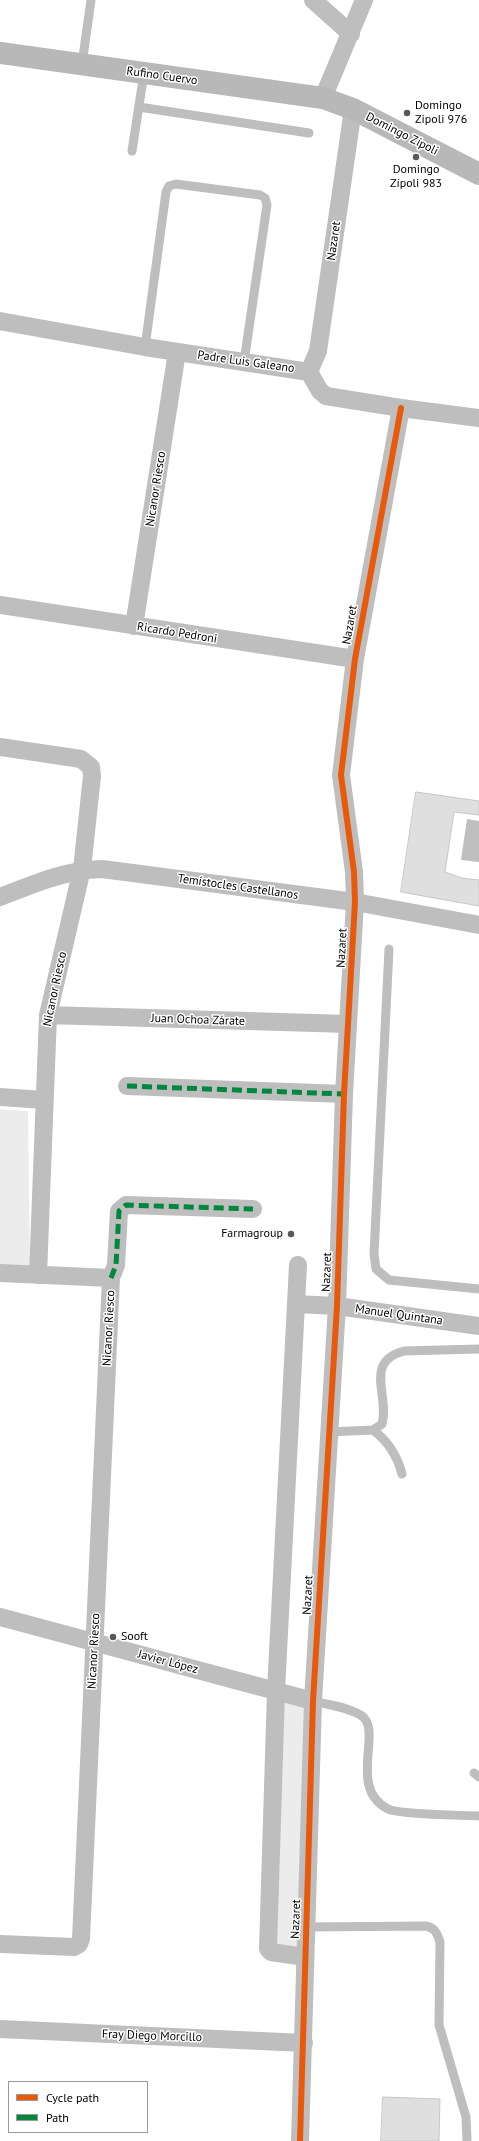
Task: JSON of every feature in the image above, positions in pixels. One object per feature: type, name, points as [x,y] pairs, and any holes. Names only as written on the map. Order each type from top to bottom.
[{"type":"main road","name":"Rufino Cuervo","points":[[0,53],[324,98]]},
{"type":"main road","name":"Domingo Zípoli","points":[[324,98],[353,109],[479,174]]},
{"type":"street","points":[[313,0],[351,34]]},
{"type":"street","points":[[324,98],[364,0]]},
{"type":"street","name":"Nazaret","points":[[309,372],[318,351],[353,109]]},
{"type":"street","name":"Padre Luis Galeano","points":[[0,321],[145,347],[309,372],[320,391],[326,396],[401,408],[479,418]]},
{"type":"street","name":"Nicanor Riesco","points":[[134,626],[177,352]]},
{"type":"street","name":"Nazaret","points":[[300,2141],[313,1701],[328,1432],[337,1306],[344,1094],[355,902],[354,872],[341,775],[355,659],[401,408]]},
{"type":"street","name":"Ricardo Pedroni","points":[[0,604],[134,626],[355,659]]},
{"type":"street","name":"Nicanor Riesco","points":[[0,747],[81,759],[91,767],[92,787],[82,869],[48,1015],[38,1275]]},
{"type":"street","name":"Temístocles Castellanos","points":[[0,897],[58,875],[82,869],[102,868],[355,902],[479,925]]},
{"type":"street","name":"Juan Ochoa Zárate","points":[[48,1015],[348,1024]]},
{"type":"street","points":[[126,1086],[344,1094]]},
{"type":"street","points":[[0,1097],[44,1100]]},
{"type":"street","name":"Nicanor Riesco","points":[[0,1944],[74,1947],[79,1944],[81,1938],[111,1278],[116,1265],[119,1211],[126,1205],[253,1209]]},
{"type":"street","name":"Nazaret","points":[[298,1264],[276,1691],[268,1949],[271,1952],[305,1957]]},
{"type":"street","points":[[0,1273],[111,1278]]},
{"type":"street","name":"Manuel Quintana","points":[[296,1304],[337,1306],[479,1326]]},
{"type":"street","name":"Javier López","points":[[0,1617],[313,1701]]},
{"type":"street","name":"Fray Diego Morcillo","points":[[0,2029],[304,2043]]},
{"type":"lane","points":[[82,64],[90,0]]},
{"type":"lane","points":[[132,151],[144,73]]},
{"type":"lane","points":[[139,107],[310,133]]},
{"type":"lane","points":[[145,347],[166,192],[169,186],[176,184],[260,195],[265,198],[267,206],[244,362]]},
{"type":"lane","points":[[389,950],[374,1246],[376,1269],[389,1280],[479,1289]]},
{"type":"lane","points":[[328,1432],[373,1430],[382,1424],[384,1419],[380,1371],[382,1365],[390,1357],[404,1350],[479,1349]]},
{"type":"lane","points":[[373,1430],[384,1438],[392,1449],[402,1474]]},
{"type":"lane","points":[[313,1701],[356,1712],[364,1717],[369,1726],[368,1783],[374,1798],[381,1804],[395,1811],[479,1816]]},
{"type":"lane","points":[[307,1927],[426,1926],[432,1927],[437,1932],[440,1947],[439,2025],[466,2117],[467,2141]]},
{"type":"shaded area","points":[[467,819],[479,821],[479,862],[461,860]]},
{"type":"shaded area","points":[[0,1109],[28,1111],[30,1267],[0,1265]]},
{"type":"shaded area","points":[[284,1702],[305,1707],[298,1951],[273,1943]]},
{"type":"building","points":[[416,792],[479,801],[479,815],[454,812],[445,872],[462,878],[479,880],[479,906],[401,892]]},
{"type":"building","points":[[383,2097],[440,2099],[439,2141],[381,2141]]},
{"type":"marked path","points":[[127,1086],[344,1094]]},
{"type":"marked path","points":[[111,1278],[116,1265],[119,1211],[126,1205],[253,1209]]},
{"type":"cycle path","points":[[300,2141],[313,1701],[337,1306],[344,1094],[355,902],[354,872],[341,775],[355,659],[401,408]]},
{"type":"place","name":"Domingo Zipoli 976","points":[[407,113]]},
{"type":"place","name":"Domingo Zípoli 983","points":[[416,157]]},
{"type":"place","name":"Farmagroup","points":[[291,1234]]},
{"type":"place","name":"Sooft","points":[[113,1637]]}]
